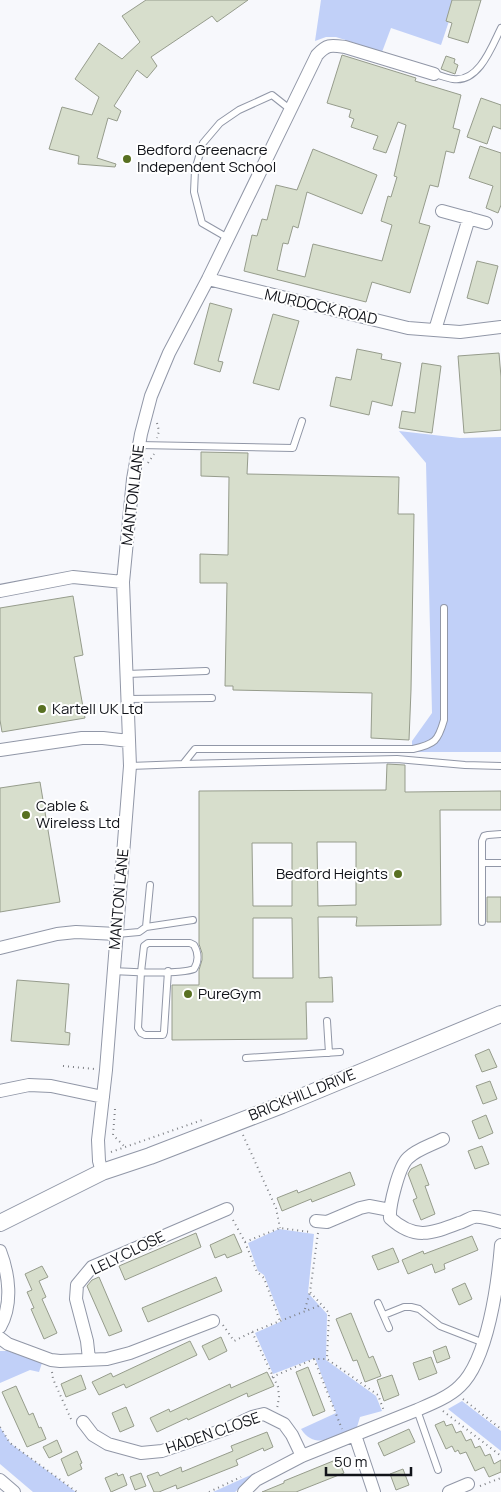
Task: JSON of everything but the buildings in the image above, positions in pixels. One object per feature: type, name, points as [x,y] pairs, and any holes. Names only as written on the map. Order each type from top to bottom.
[{"type":"street","name":"MANTON LANE","points":[[100,1164],[98,1140],[106,1070],[130,766],[123,582],[133,479],[151,396],[169,353],[208,279],[317,55],[323,49],[332,45],[345,47],[434,74]]},
{"type":"street","points":[[442,211],[486,223]]},
{"type":"street","points":[[436,330],[468,218]]},
{"type":"street","name":"MURDOCK ROAD","points":[[208,279],[408,328],[460,332],[501,327]]},
{"type":"street","points":[[0,591],[73,577],[123,582]]},
{"type":"street","points":[[0,750],[82,738],[129,740]]},
{"type":"street","points":[[0,948],[57,934],[76,932],[117,934]]},
{"type":"street","name":"BRICKHILL DRIVE","points":[[100,1164],[150,1156],[291,1101],[501,1014]]},
{"type":"street","points":[[0,1091],[29,1085],[51,1086],[103,1097]]},
{"type":"street","points":[[443,1140],[407,1158],[398,1179],[390,1210],[390,1218],[400,1227],[426,1234],[474,1217],[501,1222]]},
{"type":"street","points":[[0,1223],[100,1164]]},
{"type":"street","points":[[314,1229],[368,1206],[390,1210]]},
{"type":"street","name":"LELY CLOSE","points":[[89,1360],[87,1341],[76,1299],[77,1285],[88,1271],[92,1267],[227,1209]]},
{"type":"street","points":[[0,1251],[8,1278],[6,1312],[0,1326]]},
{"type":"street","points":[[244,1492],[256,1480],[302,1456],[434,1403],[461,1386],[472,1372],[484,1343],[501,1252]]},
{"type":"street","points":[[0,1338],[8,1344],[51,1360],[107,1359],[130,1353],[213,1321]]},
{"type":"street","name":"HADEN CLOSE","points":[[83,1422],[93,1435],[108,1444],[141,1453],[162,1451],[264,1414],[284,1424],[292,1434],[302,1456]]},
{"type":"street","points":[[350,1437],[374,1492]]},
{"type":"street","points":[[0,1480],[14,1492]]},
{"type":"street","points":[[449,1492],[468,1484]]},
{"type":"lane","points":[[434,74],[454,80],[467,78],[482,63],[501,28]]},
{"type":"lane","points":[[228,238],[202,223],[194,192],[195,170],[203,143],[220,123],[257,100],[272,95],[291,110]]},
{"type":"lane","points":[[139,445],[293,448],[302,421]]},
{"type":"lane","points":[[182,764],[195,748],[414,749],[429,745],[440,735],[444,720],[444,608]]},
{"type":"lane","points":[[127,674],[206,671]]},
{"type":"lane","points":[[128,699],[212,698]]},
{"type":"lane","points":[[130,766],[377,759],[501,766]]},
{"type":"lane","points":[[482,922],[482,841],[484,836],[501,834]]},
{"type":"lane","points":[[482,863],[501,863]]},
{"type":"lane","points":[[146,927],[150,885]]},
{"type":"lane","points":[[117,934],[139,932],[146,927],[193,920]]},
{"type":"lane","points":[[114,971],[141,972],[190,970],[194,968],[197,962],[197,950],[194,945],[190,943],[148,942],[144,946],[141,972],[138,1028],[140,1033],[160,1036],[164,1032],[168,971]]},
{"type":"lane","points":[[327,1021],[329,1053]]},
{"type":"lane","points":[[246,1058],[340,1052]]},
{"type":"lane","points":[[378,1303],[390,1328]]},
{"type":"lane","points":[[384,1315],[404,1307],[411,1307],[418,1309],[440,1326],[484,1343]]},
{"type":"lane","points":[[417,1410],[438,1470]]},
{"type":"path","points":[[63,1066],[106,1070]]},
{"type":"path","points":[[100,1164],[206,1118]]},
{"type":"path","points":[[237,1121],[276,1208],[280,1228]]},
{"type":"path","points":[[227,1209],[245,1242],[257,1272],[264,1278],[280,1321]]},
{"type":"path","points":[[245,1242],[280,1228],[314,1229],[310,1292],[305,1310]]},
{"type":"path","points":[[310,1292],[329,1313],[327,1359]]},
{"type":"path","points":[[213,1321],[218,1318],[234,1341],[305,1310],[322,1305]]},
{"type":"path","points":[[252,1332],[278,1387],[279,1397],[275,1418]]},
{"type":"path","points":[[314,1359],[350,1437]]},
{"type":"path","points":[[272,1377],[314,1359],[327,1359],[378,1395],[388,1422]]},
{"type":"path","points":[[51,1360],[53,1379],[70,1418],[83,1422]]},
{"type":"path","points":[[454,1392],[501,1429]]},
{"type":"path","points":[[434,1403],[501,1456]]},
{"type":"path","points":[[0,1427],[10,1443],[77,1492]]},
{"type":"path","points":[[468,1484],[477,1487],[501,1478]]},
{"type":"shaded area","points":[[321,0],[456,0],[441,45],[391,28],[382,52],[336,37],[326,37],[315,41]]},
{"type":"shaded area","points":[[399,431],[460,438],[501,437],[501,752],[412,752],[412,741],[432,713],[426,463]]},
{"type":"shaded area","points":[[279,1229],[314,1234],[308,1293],[327,1314],[326,1360],[376,1396],[382,1411],[360,1417],[357,1427],[328,1440],[313,1440],[301,1429],[336,1413],[315,1358],[273,1374],[255,1333],[282,1321],[264,1275],[258,1271],[248,1243]]},
{"type":"shaded area","points":[[0,1351],[8,1351],[42,1363],[39,1372],[30,1370],[0,1383]]},
{"type":"shaded area","points":[[462,1401],[501,1431],[501,1451],[448,1409]]},
{"type":"shaded area","points":[[0,1427],[10,1443],[76,1492],[33,1492],[0,1464]]},
{"type":"shaded area","points":[[255,1473],[235,1492],[213,1492]]},
{"type":"place","name":"Bedford Greenacre Independent School","points":[[127,159]]},
{"type":"place","name":"Kartell UK Ltd","points":[[42,709]]},
{"type":"place","name":"Cable & Wireless Ltd","points":[[26,815]]},
{"type":"place","name":"Bedford Heights","points":[[398,874]]},
{"type":"place","name":"PureGym","points":[[188,994]]}]
